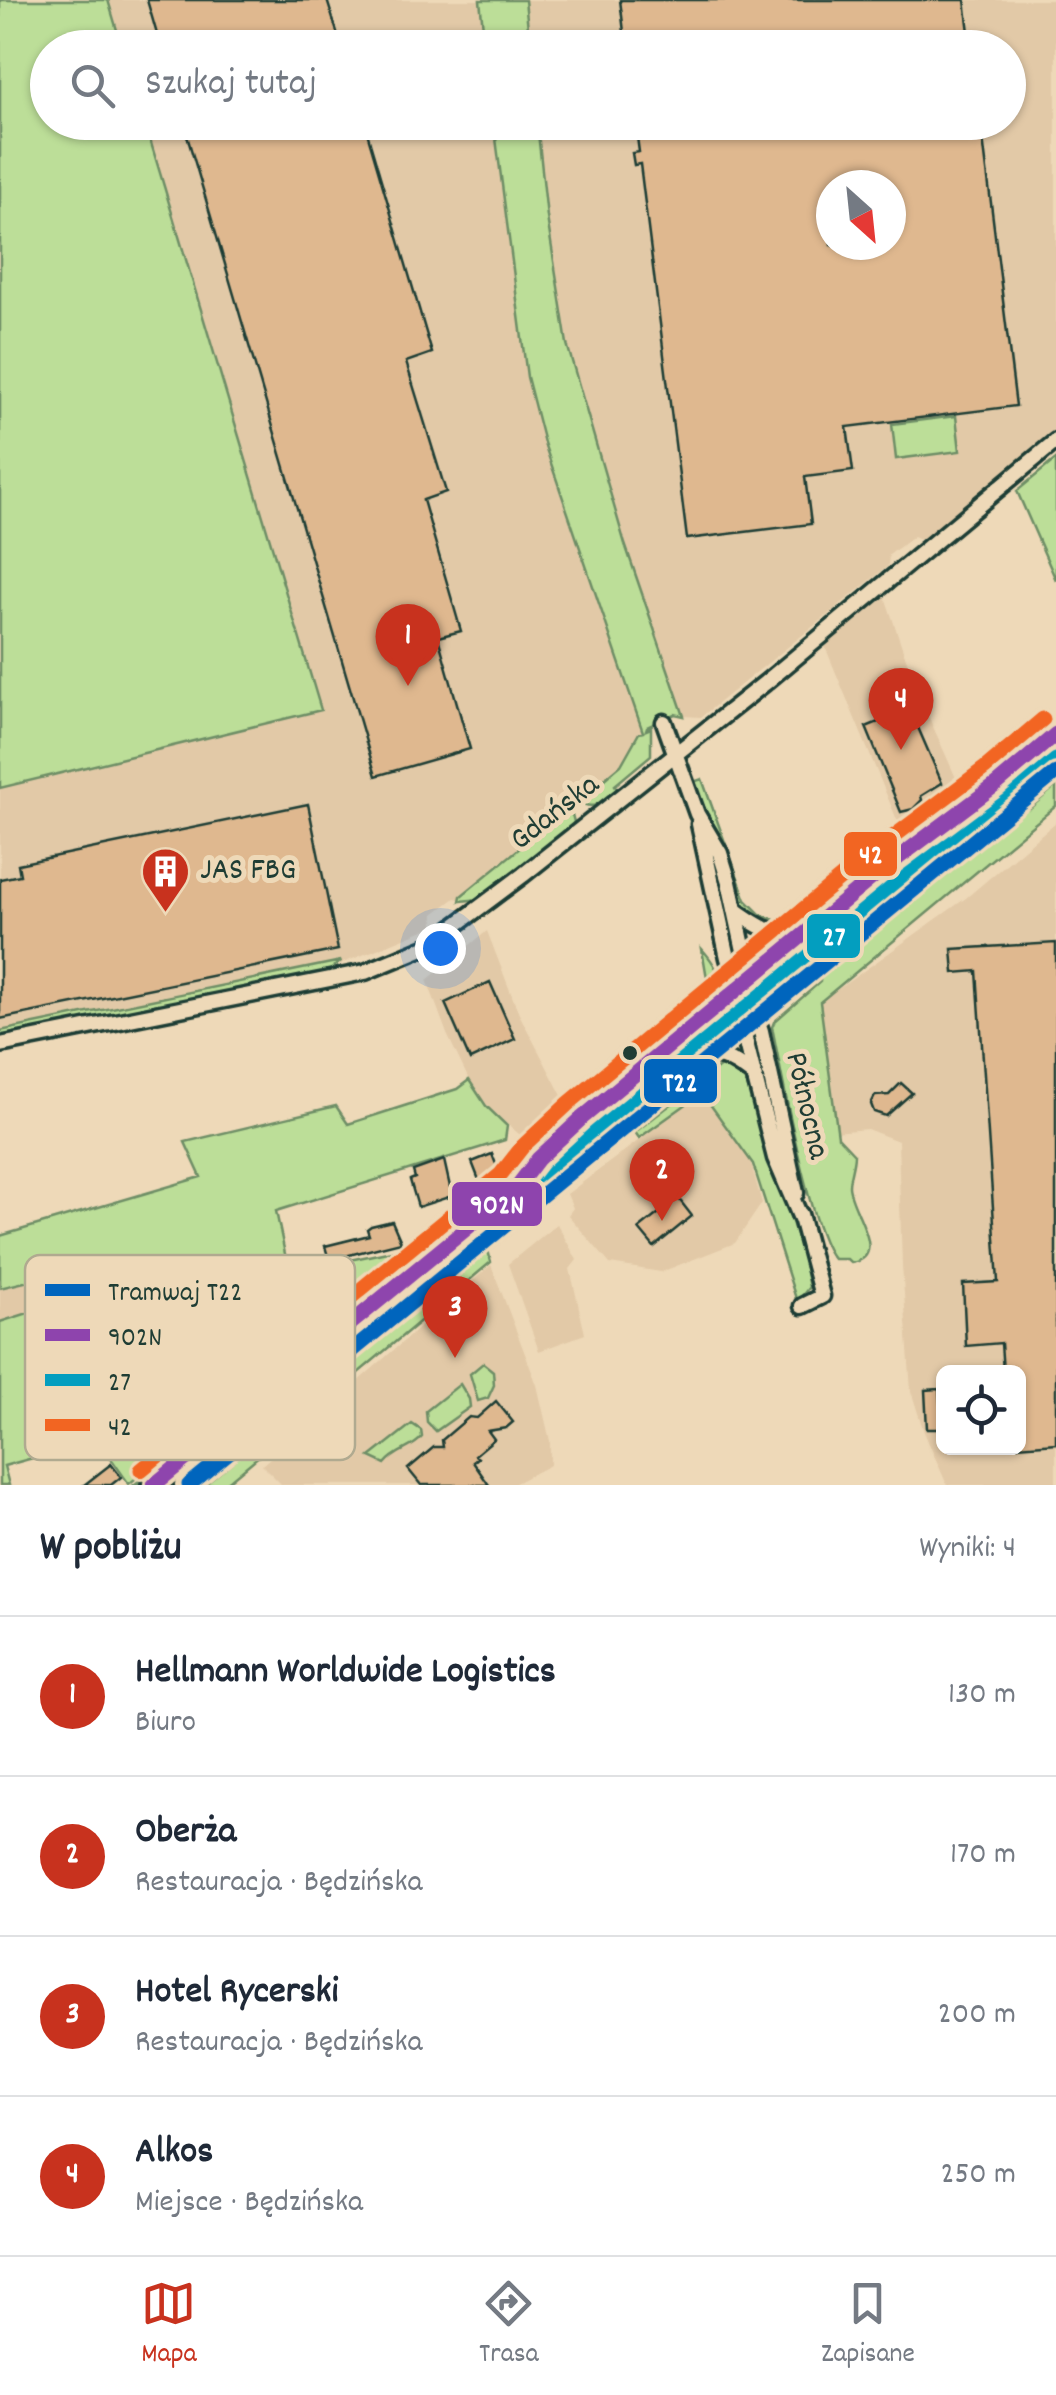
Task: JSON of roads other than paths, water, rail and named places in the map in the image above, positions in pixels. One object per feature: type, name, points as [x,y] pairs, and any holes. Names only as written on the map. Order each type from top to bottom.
[{"type":"main road","points":[[355,1320],[680,1061],[813,927],[998,784],[1056,734]]},
{"type":"main road","points":[[516,1188],[538,1160],[582,1118],[1056,751]]},
{"type":"main road","points":[[154,1485],[184,1460]]},
{"type":"street","name":"Gdańska","points":[[0,1045],[364,972],[405,958],[456,928],[676,754],[1056,441]]},
{"type":"street","name":"Północna","points":[[664,722],[697,814],[733,976],[761,1031],[822,1296],[802,1306]]},
{"type":"street","name":"Północna","points":[[697,814],[720,853],[735,910],[748,968],[743,1031],[775,1158],[802,1221]]},
{"type":"street","points":[[735,910],[762,929],[784,935],[813,927]]},
{"type":"street","points":[[680,1061],[697,1056],[728,1056],[754,1077]]},
{"type":"tram line","name":"T22","points":[[355,1349],[1056,773]]},
{"type":"tram line","name":"T22","points":[[189,1485],[219,1460]]},
{"type":"place","name":"Hellmann Worldwide Logistics","points":[[408,686]]},
{"type":"place","name":"Alkos","points":[[901,750]]},
{"type":"place","name":"JAS FBG","points":[[165,914]]},
{"type":"place","name":"Oberża","points":[[662,1221]]},
{"type":"place","name":"Hotel Rycerski","points":[[455,1358]]}]
